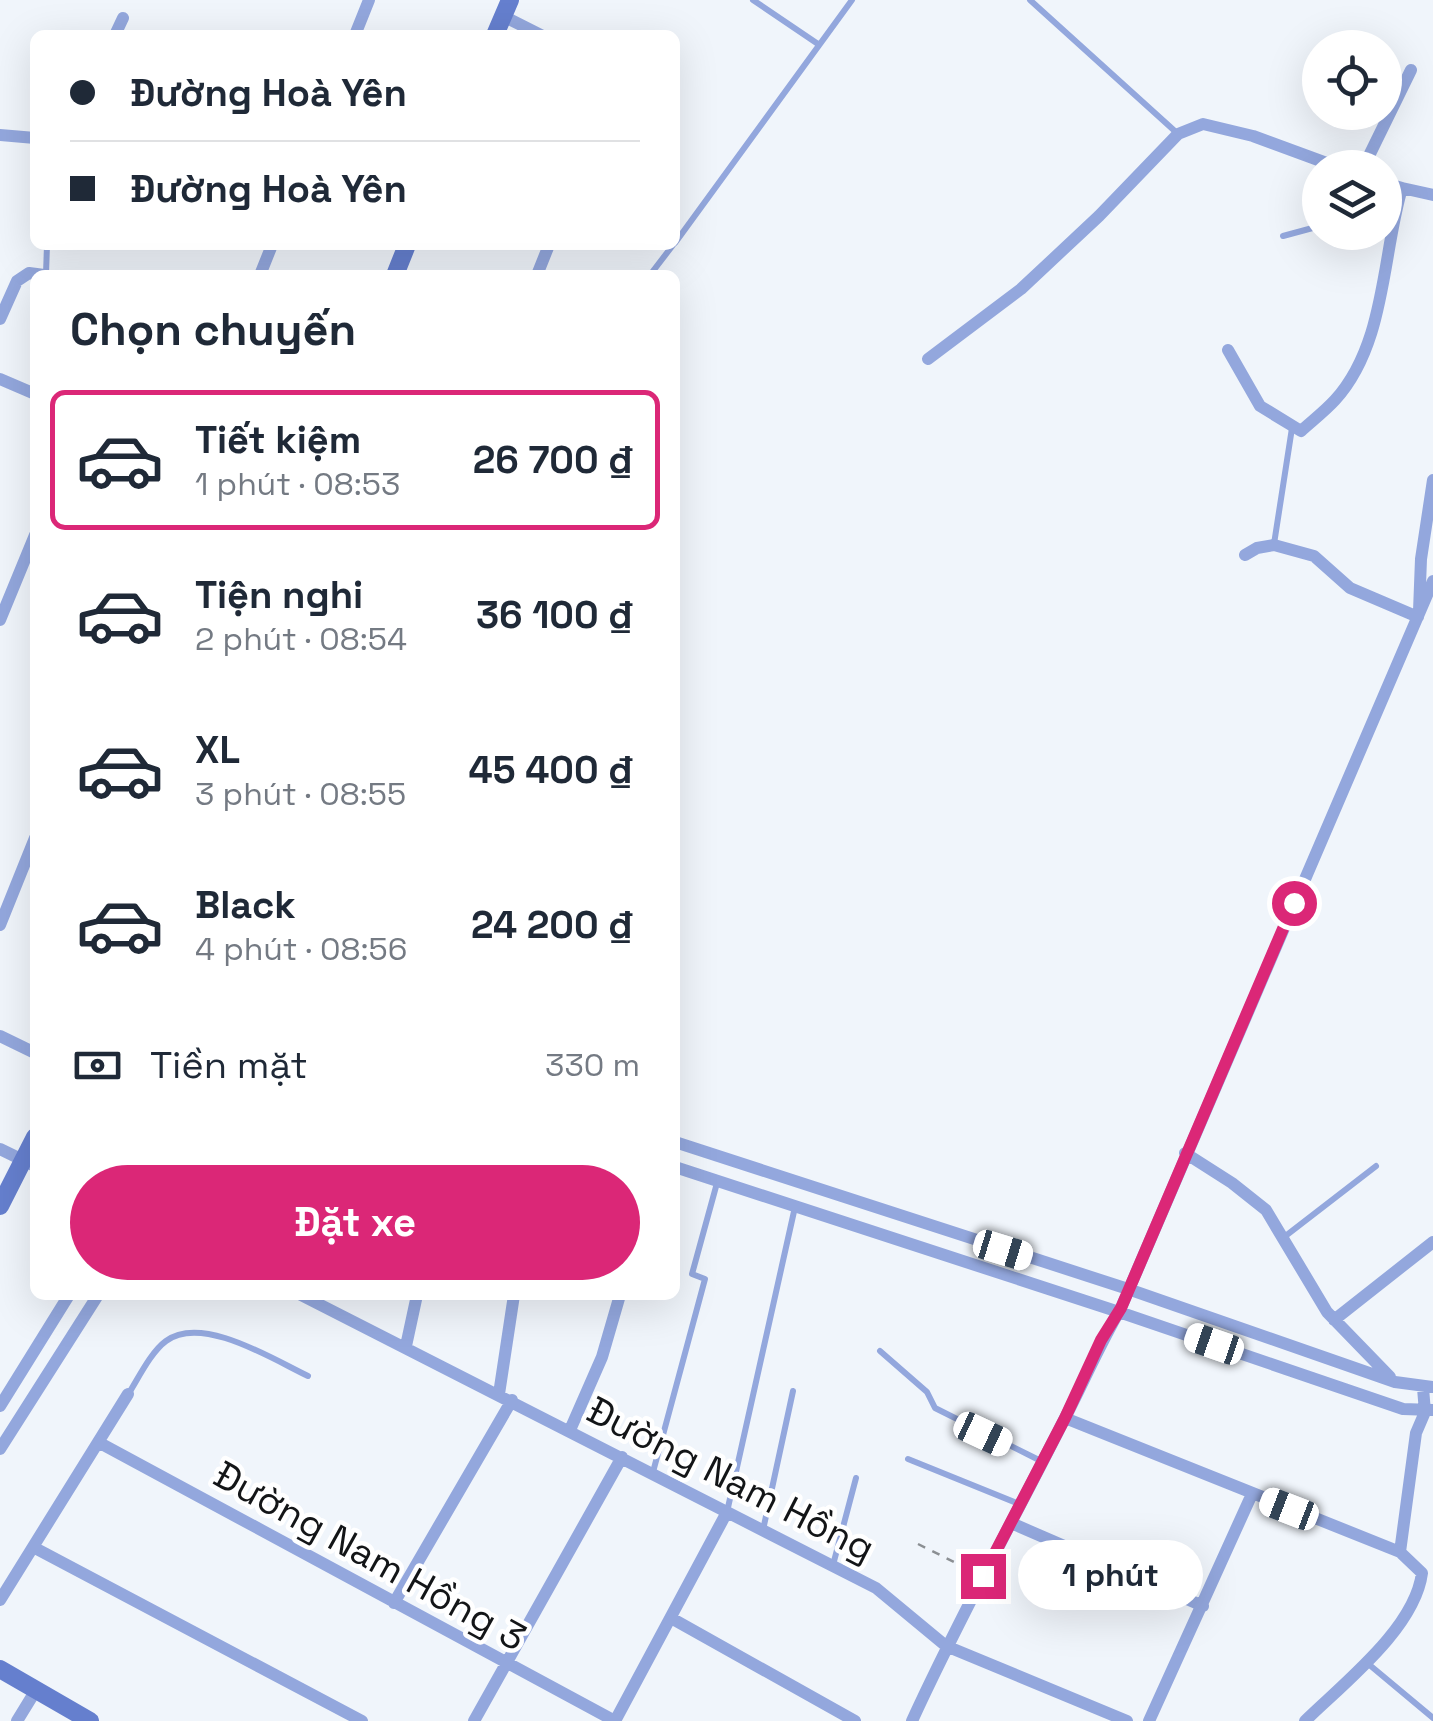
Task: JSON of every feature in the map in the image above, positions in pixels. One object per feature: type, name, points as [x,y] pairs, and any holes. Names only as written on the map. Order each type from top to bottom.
[{"type":"main road","points":[[0,1206],[30,1163]]},
{"type":"main road","points":[[0,1669],[90,1721]]},
{"type":"street","points":[[357,30],[369,0]]},
{"type":"street","points":[[506,8],[535,30]]},
{"type":"street","points":[[118,30],[123,18]]},
{"type":"street","points":[[1371,150],[1411,70]]},
{"type":"street","points":[[928,358],[1021,288],[1099,216],[1178,134],[1204,124],[1302,154]]},
{"type":"street","points":[[0,135],[30,138]]},
{"type":"street","points":[[1402,188],[1433,195]]},
{"type":"street","points":[[1228,350],[1260,406],[1301,431],[1338,398],[1362,357],[1385,250]]},
{"type":"street","points":[[0,319],[18,281],[30,273]]},
{"type":"street","points":[[0,274],[18,281]]},
{"type":"street","points":[[0,379],[30,392]]},
{"type":"street","points":[[1419,614],[1419,575],[1433,480]]},
{"type":"street","points":[[1245,555],[1274,545],[1314,556],[1350,588],[1433,621]]},
{"type":"street","points":[[0,620],[30,547]]},
{"type":"street","points":[[912,1721],[946,1646],[1065,1418],[1101,1340],[1120,1310],[1433,580]]},
{"type":"street","points":[[0,925],[30,850]]},
{"type":"street","points":[[0,1036],[30,1051]]},
{"type":"street","points":[[680,1144],[1395,1382],[1427,1389],[1427,1411],[1416,1433],[1400,1552]]},
{"type":"street","points":[[0,1148],[30,1163]]},
{"type":"street","points":[[1185,1154],[1258,1203],[1334,1320],[1395,1382]]},
{"type":"street","points":[[680,1168],[1120,1310],[1381,1402],[1427,1411]]},
{"type":"street","points":[[1334,1320],[1433,1242]]},
{"type":"street","points":[[0,1406],[66,1300]]},
{"type":"street","points":[[0,1450],[95,1300]]},
{"type":"street","points":[[406,1346],[416,1300]]},
{"type":"street","points":[[394,1603],[505,1397],[514,1300]]},
{"type":"street","points":[[570,1430],[602,1357],[619,1300]]},
{"type":"street","name":"Đường Nam Hồng","points":[[331,1302],[406,1346],[876,1588],[946,1646],[1127,1721]]},
{"type":"street","points":[[0,1600],[128,1394]]},
{"type":"street","points":[[1065,1418],[1400,1552],[1422,1573],[1420,1593],[1411,1610],[1305,1721]]},
{"type":"street","name":"Đường Nam Hồng 3","points":[[98,1442],[615,1721]]},
{"type":"street","points":[[474,1721],[622,1457]]},
{"type":"street","points":[[1148,1721],[1204,1606],[1252,1494]]},
{"type":"street","points":[[615,1721],[726,1512]]},
{"type":"street","points":[[1011,1524],[1204,1606]]},
{"type":"street","points":[[33,1547],[362,1721]]},
{"type":"street","points":[[670,1618],[855,1721]]},
{"type":"street","points":[[18,1721],[36,1690]]},
{"type":"lane","points":[[753,0],[818,44]]},
{"type":"lane","points":[[680,236],[852,0]]},
{"type":"lane","points":[[1030,0],[1178,134]]},
{"type":"lane","points":[[1283,236],[1302,231]]},
{"type":"lane","points":[[654,270],[669,250]]},
{"type":"lane","points":[[1274,545],[1292,427]]},
{"type":"lane","points":[[1283,1238],[1376,1166]]},
{"type":"lane","points":[[653,1474],[704,1279],[692,1274],[717,1180]]},
{"type":"lane","points":[[726,1512],[796,1206]]},
{"type":"lane","points":[[128,1394],[164,1342],[180,1334],[200,1333],[239,1342],[308,1376]]},
{"type":"lane","points":[[880,1351],[928,1392],[936,1408],[1041,1461]]},
{"type":"lane","points":[[763,1531],[793,1391]]},
{"type":"lane","points":[[908,1459],[1019,1504]]},
{"type":"lane","points":[[833,1566],[856,1478]]},
{"type":"lane","points":[[1365,1661],[1433,1718]]},
{"type":"path","points":[[918,1544],[983,1576]]},
{"type":"route","points":[[983,1576],[1101,1340],[1121,1308],[1294,903]]}]
